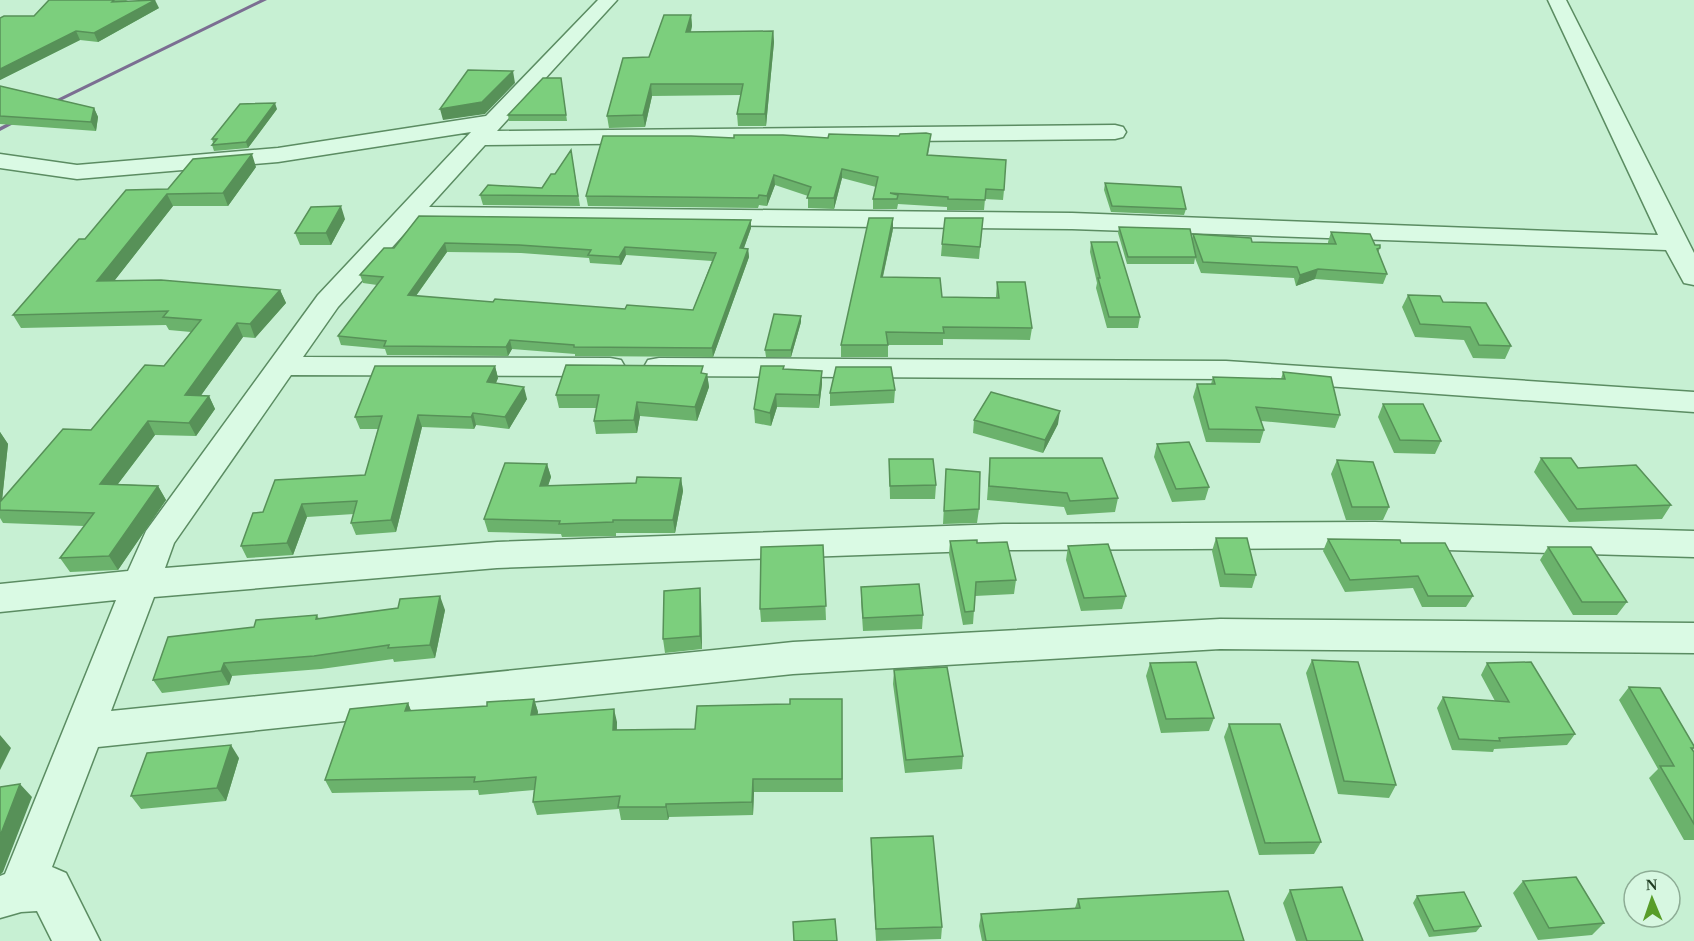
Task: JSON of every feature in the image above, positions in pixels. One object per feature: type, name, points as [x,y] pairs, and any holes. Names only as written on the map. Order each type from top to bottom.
[{"type":"street","points":[[11,894],[82,731],[158,540],[328,302],[485,130],[608,0]]},
{"type":"street","points":[[1557,0],[1694,278]]},
{"type":"street","points":[[6,167],[77,172],[278,155],[485,130],[1115,132]]},
{"type":"street","points":[[408,214],[1072,221],[1675,243]]},
{"type":"street","points":[[282,366],[1226,370],[1694,402]]},
{"type":"street","points":[[0,598],[140,584],[497,555],[1003,537],[1375,535],[1694,544]]},
{"type":"street","points":[[82,731],[805,658],[1220,634],[1694,639]]},
{"type":"street","points":[[11,894],[50,888],[76,941]]},
{"type":"building","points":[[49,0],[114,0],[112,2],[155,0],[94,33],[76,31],[0,69],[0,18],[34,16]]},
{"type":"building","points":[[664,15],[691,15],[686,32],[773,31],[765,114],[737,114],[743,84],[651,84],[643,115],[607,116],[623,58],[649,57]]},
{"type":"building","points":[[468,70],[513,71],[482,102],[440,109]]},
{"type":"building","points":[[543,78],[561,78],[566,115],[508,115]]},
{"type":"building","points":[[0,86],[94,108],[91,122],[0,116]]},
{"type":"building","points":[[275,103],[246,142],[212,145],[217,139],[212,139],[240,104]]},
{"type":"building","points":[[829,134],[899,136],[900,134],[931,134],[927,155],[1006,160],[1004,190],[986,189],[985,200],[890,193],[898,195],[897,199],[873,199],[878,177],[842,169],[834,198],[807,198],[811,187],[774,175],[767,196],[759,195],[758,198],[586,196],[603,136],[734,138],[734,135],[783,135],[828,138]]},
{"type":"building","points":[[571,150],[578,196],[480,195],[488,185],[542,188],[551,174],[555,174]]},
{"type":"building","points":[[252,154],[223,193],[167,194],[97,281],[161,280],[280,290],[250,324],[237,323],[185,395],[209,396],[189,423],[148,421],[100,484],[158,486],[109,556],[60,558],[94,513],[0,510],[0,502],[63,429],[91,430],[145,365],[164,366],[201,320],[163,317],[168,311],[13,315],[79,239],[85,239],[126,190],[168,189],[193,159]]},
{"type":"building","points":[[1105,183],[1181,187],[1186,209],[1112,206]]},
{"type":"building","points":[[341,206],[326,233],[295,233],[311,207]]},
{"type":"building","points":[[419,216],[751,220],[740,248],[748,249],[712,348],[574,347],[574,345],[510,340],[506,347],[384,346],[386,341],[338,336],[383,277],[360,275],[384,248],[394,248]],"holes":[[[445,243],[591,250],[588,255],[619,257],[625,247],[716,253],[693,310],[627,305],[625,309],[408,295]]]},
{"type":"building","points":[[869,218],[893,218],[881,277],[940,278],[942,297],[999,298],[997,282],[1025,282],[1032,328],[943,327],[944,333],[886,332],[888,345],[841,345]]},
{"type":"building","points":[[945,218],[983,218],[980,247],[942,244]]},
{"type":"building","points":[[1119,227],[1190,229],[1196,257],[1128,257]]},
{"type":"building","points":[[1331,232],[1370,234],[1375,245],[1380,245],[1377,249],[1387,274],[1318,269],[1300,275],[1297,267],[1203,262],[1193,234],[1251,238],[1252,242],[1336,244]]},
{"type":"building","points":[[1091,242],[1117,242],[1140,317],[1109,317]]},
{"type":"building","points":[[1408,295],[1440,296],[1443,302],[1486,303],[1511,346],[1479,345],[1470,327],[1420,324]]},
{"type":"building","points":[[774,314],[801,316],[791,350],[765,350]]},
{"type":"building","points":[[566,365],[703,366],[701,373],[707,374],[695,407],[637,402],[634,420],[594,421],[599,395],[556,395]]},
{"type":"building","points":[[375,366],[495,366],[487,382],[524,387],[505,417],[473,413],[471,417],[418,415],[391,520],[351,523],[357,501],[302,504],[287,543],[241,546],[253,513],[263,512],[275,480],[365,475],[382,416],[355,417]]},
{"type":"building","points":[[761,366],[784,366],[783,369],[822,371],[819,395],[776,394],[770,413],[754,409]]},
{"type":"building","points":[[836,367],[891,367],[895,390],[830,393]]},
{"type":"building","points":[[1283,372],[1331,377],[1340,415],[1256,407],[1264,430],[1209,429],[1197,384],[1215,384],[1213,377],[1285,379]]},
{"type":"building","points":[[991,392],[1060,411],[1045,440],[974,420]]},
{"type":"building","points":[[1383,404],[1423,404],[1441,441],[1400,440]]},
{"type":"building","points":[[1189,442],[1209,487],[1176,489],[1157,444]]},
{"type":"building","points":[[990,458],[1102,458],[1118,498],[1070,501],[1067,493],[989,486]]},
{"type":"building","points":[[1541,458],[1571,458],[1578,468],[1636,465],[1671,505],[1577,509]]},
{"type":"building","points":[[889,459],[933,459],[936,485],[890,486]]},
{"type":"building","points":[[1337,460],[1373,462],[1389,507],[1352,507]]},
{"type":"building","points":[[505,463],[547,464],[540,486],[636,483],[637,477],[681,478],[673,520],[613,520],[613,522],[559,524],[560,521],[484,519]]},
{"type":"building","points":[[946,469],[980,472],[979,509],[944,511]]},
{"type":"building","points":[[1216,538],[1247,538],[1256,575],[1225,574]]},
{"type":"building","points":[[1328,539],[1445,543],[1473,596],[1428,596],[1418,576],[1350,580]]},
{"type":"building","points":[[977,540],[977,543],[1007,542],[1016,580],[976,582],[974,611],[965,612],[950,541]]},
{"type":"building","points":[[1108,544],[1126,596],[1084,598],[1068,546]]},
{"type":"building","points":[[823,545],[826,606],[760,609],[761,547]]},
{"type":"building","points":[[1548,547],[1591,547],[1627,602],[1582,602]]},
{"type":"building","points":[[919,584],[923,615],[863,618],[861,587]]},
{"type":"building","points":[[700,588],[700,636],[663,639],[664,591]]},
{"type":"building","points":[[440,596],[430,645],[388,648],[389,645],[314,656],[224,663],[221,671],[153,680],[168,637],[254,627],[256,620],[317,615],[316,619],[398,608],[400,599]]},
{"type":"building","points":[[1312,660],[1358,662],[1396,785],[1344,781]]},
{"type":"building","points":[[1196,662],[1214,718],[1166,719],[1150,663]]},
{"type":"building","points":[[1531,662],[1575,734],[1499,738],[1500,741],[1459,739],[1443,697],[1509,702],[1487,663]]},
{"type":"building","points":[[947,667],[963,756],[906,760],[894,670]]},
{"type":"building","points":[[1629,687],[1660,688],[1694,746],[1691,748],[1694,752],[1694,824],[1660,766],[1674,766]]},
{"type":"building","points":[[534,699],[531,715],[614,709],[613,730],[695,729],[697,706],[790,704],[790,699],[842,699],[842,779],[753,779],[752,802],[666,804],[666,807],[618,807],[620,796],[533,802],[536,777],[474,782],[475,777],[325,780],[350,709],[408,703],[405,711],[487,706],[487,702]]},
{"type":"building","points":[[1229,724],[1280,724],[1321,842],[1265,843]]},
{"type":"building","points":[[231,745],[217,788],[131,796],[147,753]]},
{"type":"building","points":[[20,784],[0,836],[0,787]]},
{"type":"building","points":[[933,836],[942,927],[876,929],[871,838]]},
{"type":"building","points":[[1576,877],[1604,923],[1549,928],[1523,881]]},
{"type":"building","points":[[1342,887],[1363,941],[1307,941],[1290,890]]},
{"type":"building","points":[[1228,891],[1244,941],[986,941],[981,914],[1080,908],[1078,899]]},
{"type":"building","points":[[1464,892],[1481,926],[1434,931],[1417,896]]},
{"type":"building","points":[[835,919],[837,941],[794,941],[793,922]]},
{"type":"waterway","points":[[50,104],[264,0]]},
{"type":"waterway","points":[[0,129],[16,121]]}]
